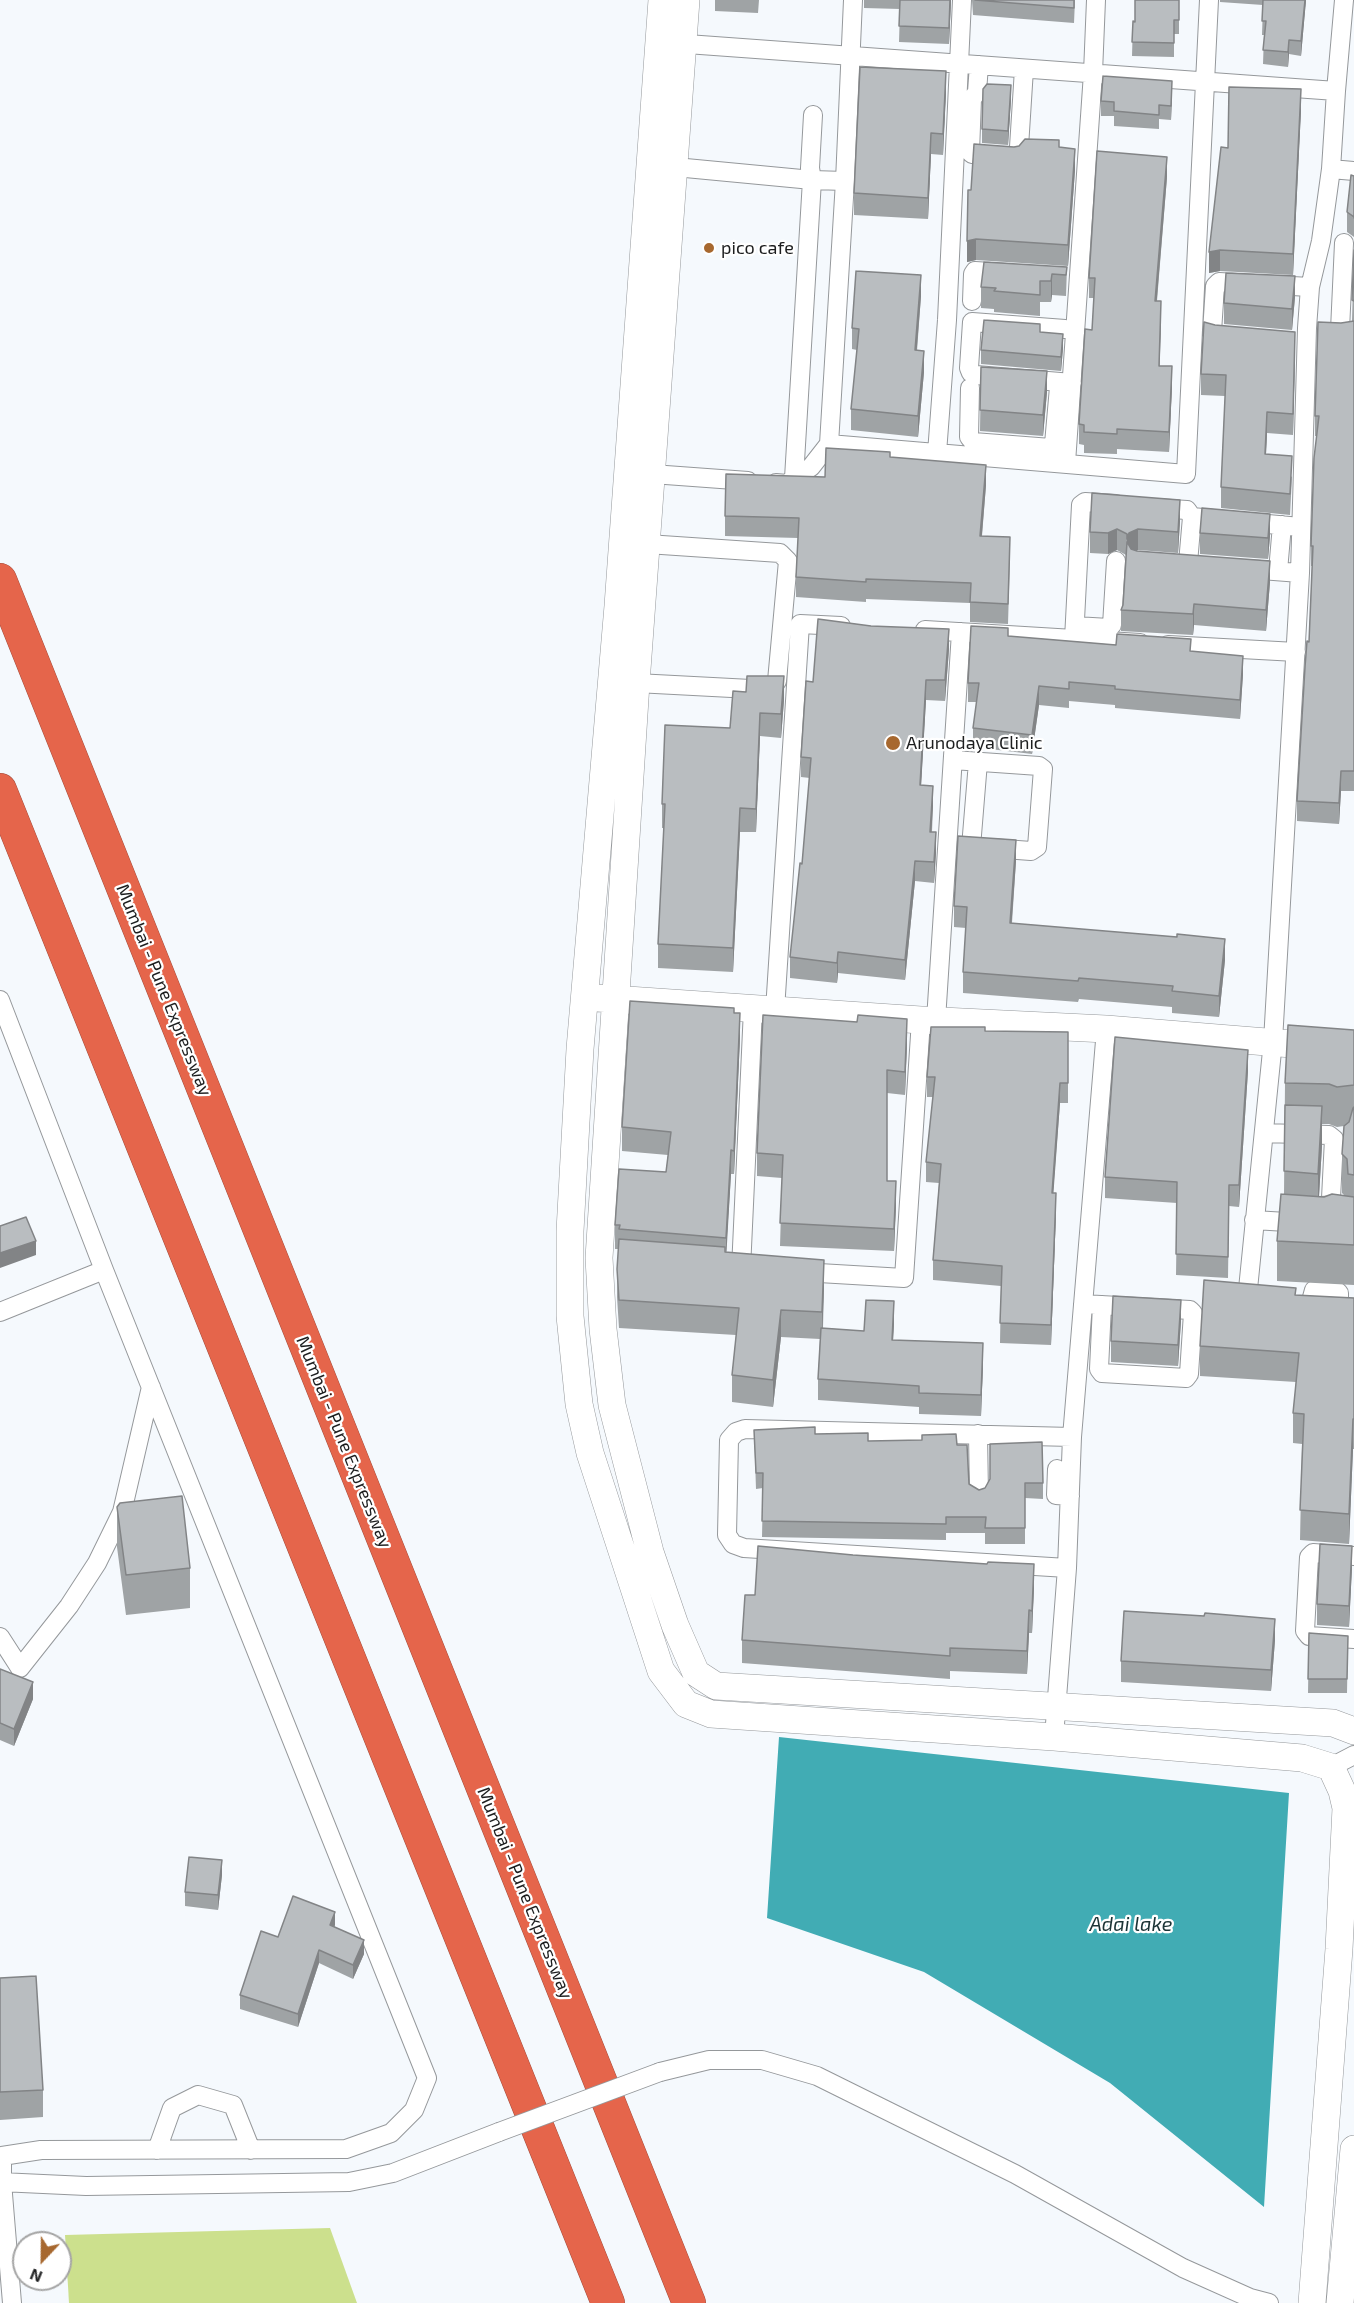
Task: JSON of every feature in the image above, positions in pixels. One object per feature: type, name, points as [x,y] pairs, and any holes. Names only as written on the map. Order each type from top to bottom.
[{"type":"highway","name":"Mumbai - Pune Expressway","points":[[0,580],[689,2303]]},
{"type":"highway","points":[[0,790],[608,2303]]},
{"type":"main road","points":[[663,0],[672,43],[675,167],[636,683],[599,1258],[603,1329],[611,1394],[650,1552],[675,1624],[696,1673],[716,1686],[1333,1723],[1354,1731]]},
{"type":"main road","points":[[686,0],[672,43],[618,606],[584,998],[570,1231],[570,1316],[579,1404],[590,1453],[661,1671],[686,1704],[711,1714],[1054,1737],[1342,1761],[1342,1791],[1346,1808],[1339,1949],[1312,2303]]},
{"type":"main road","points":[[584,998],[1106,1029],[1354,1049]]},
{"type":"main road","points":[[1340,2303],[1351,2236],[1354,2152]]},
{"type":"street","points":[[652,474],[787,484],[811,467],[828,444],[845,181],[852,0]]},
{"type":"street","points":[[937,453],[970,65],[962,0]]},
{"type":"street","points":[[1066,463],[1065,329],[1068,278],[1093,73],[1096,0]]},
{"type":"street","points":[[970,388],[969,438],[973,442],[1066,463],[1186,474],[1209,0]]},
{"type":"street","points":[[1344,0],[1331,169],[1321,241],[1305,287],[1299,339],[1291,526],[1300,573],[1296,652],[1273,1041],[1248,1289],[1254,1299],[1347,1304]]},
{"type":"street","points":[[672,43],[1336,91]]},
{"type":"street","points":[[970,65],[986,92],[972,99],[970,152],[972,154],[1016,152],[1024,69]]},
{"type":"street","points":[[794,478],[812,180],[810,168],[813,115]]},
{"type":"street","points":[[675,167],[845,181]]},
{"type":"street","points":[[1331,169],[1354,171]]},
{"type":"street","points":[[1299,339],[1347,331],[1349,243],[1321,241]]},
{"type":"street","points":[[972,301],[975,271],[1022,274]]},
{"type":"street","points":[[828,444],[937,453],[1011,452],[1051,448],[1054,444],[1066,382],[1068,278]]},
{"type":"street","points":[[1239,337],[1216,335],[1212,332],[1215,286],[1219,282],[1305,287]]},
{"type":"street","points":[[1194,312],[1213,314]]},
{"type":"street","points":[[947,320],[1065,329]]},
{"type":"street","points":[[972,322],[969,368],[971,373],[1066,382]]},
{"type":"street","points":[[939,414],[970,416]]},
{"type":"street","points":[[1075,633],[1081,505],[1085,502],[1187,510],[1192,517],[1188,563]]},
{"type":"street","points":[[1192,517],[1291,526]]},
{"type":"street","points":[[1278,572],[1291,526]]},
{"type":"street","points":[[636,683],[770,690],[777,681],[788,561],[780,553],[647,543]]},
{"type":"street","points":[[1075,633],[1109,628],[1113,625],[1116,561]]},
{"type":"street","points":[[1168,562],[1210,565]]},
{"type":"street","points":[[1233,567],[1300,573]]},
{"type":"street","points":[[765,1270],[741,1269],[800,624],[858,627]]},
{"type":"street","points":[[904,629],[1075,633],[1296,652]]},
{"type":"street","points":[[788,1271],[904,1278],[947,845],[961,632]]},
{"type":"street","points":[[947,845],[1032,851],[1037,847],[1043,769],[1039,766],[953,760]]},
{"type":"street","points":[[971,847],[978,762]]},
{"type":"street","points":[[0,1000],[104,1270],[427,2078],[414,2110],[391,2133],[346,2149],[41,2150],[2,2156],[1,2182],[12,2303]]},
{"type":"street","points":[[1054,1737],[1067,1568],[1072,1437],[1106,1029]]},
{"type":"street","points":[[1254,1220],[1325,1225],[1329,1222],[1334,1139],[1329,1135],[1264,1133]]},
{"type":"street","points":[[1346,1224],[1338,1224],[1336,1221],[1340,1140],[1342,1136],[1354,1136]]},
{"type":"street","points":[[0,1312],[104,1270]]},
{"type":"street","points":[[1083,1304],[1102,1305],[1190,1310],[1193,1313],[1190,1374],[1186,1378],[1102,1373],[1099,1370],[1102,1305]]},
{"type":"street","points":[[0,1637],[20,1668],[69,1606],[97,1563],[122,1512],[151,1388]]},
{"type":"street","points":[[1067,1568],[744,1548],[732,1544],[727,1535],[729,1440],[736,1432],[745,1429],[1072,1437]]},
{"type":"street","points":[[978,1434],[979,1494]]},
{"type":"street","points":[[1057,1468],[1056,1495],[1070,1496]]},
{"type":"street","points":[[1354,1556],[1313,1553],[1309,1557],[1305,1631],[1309,1636],[1354,1634]]},
{"type":"street","points":[[1,2182],[86,2186],[349,2182],[393,2173],[660,2072],[709,2060],[762,2060],[817,2076],[1015,2174],[1183,2268],[1250,2298],[1269,2303]]},
{"type":"street","points":[[157,2150],[172,2108],[198,2095],[233,2105],[252,2150]]},
{"type":"green space","points":[[330,2228],[357,2303],[69,2303],[68,2291],[72,2291],[72,2235]]},
{"type":"water","name":"Adai lake","points":[[779,1737],[1289,1793],[1264,2207],[1110,2083],[924,1972],[767,1918]]},
{"type":"building","points":[[900,0],[950,0],[949,28],[899,26]]},
{"type":"building","points":[[975,0],[1074,0],[1074,8]]},
{"type":"building","points":[[1135,0],[1179,0],[1179,20],[1174,20],[1174,43],[1132,42]]},
{"type":"building","points":[[1263,0],[1305,0],[1301,41],[1289,40],[1288,52],[1263,50],[1266,21],[1262,21]]},
{"type":"building","points":[[860,67],[946,71],[943,134],[931,133],[928,198],[854,193]]},
{"type":"building","points":[[1103,76],[1172,81],[1171,106],[1159,105],[1159,115],[1114,111],[1114,102],[1101,101]]},
{"type":"building","points":[[987,84],[1011,85],[1008,131],[982,129],[983,89]]},
{"type":"building","points":[[1229,87],[1301,89],[1293,254],[1220,250],[1209,252],[1221,147],[1228,148]]},
{"type":"building","points":[[1025,139],[1059,140],[1059,147],[1075,149],[1068,245],[976,239],[967,241],[968,190],[971,190],[974,144],[1014,147],[1019,146]]},
{"type":"building","points":[[1097,151],[1167,157],[1155,301],[1161,301],[1159,366],[1172,366],[1169,432],[1117,429],[1117,434],[1084,432],[1084,425],[1079,424],[1085,329],[1092,330],[1095,278],[1089,278]]},
{"type":"building","points":[[1351,175],[1354,176],[1354,217],[1347,212]]},
{"type":"building","points":[[1354,250],[1354,301],[1352,300]]},
{"type":"building","points":[[984,262],[1067,267],[1066,275],[1052,274],[1051,281],[1040,281],[1040,295],[994,291],[996,288],[981,287]]},
{"type":"building","points":[[856,271],[921,275],[915,350],[924,351],[918,416],[851,409],[859,329],[852,328]]},
{"type":"building","points":[[1226,273],[1295,276],[1292,309],[1224,303]]},
{"type":"building","points":[[984,320],[1040,324],[1040,332],[1063,334],[1061,357],[981,350]]},
{"type":"building","points":[[1354,321],[1354,771],[1341,771],[1339,803],[1297,801],[1307,641],[1309,642],[1314,458],[1319,416],[1315,416],[1318,322]]},
{"type":"building","points":[[1204,322],[1295,332],[1293,414],[1267,412],[1265,454],[1292,456],[1290,494],[1221,487],[1226,375],[1201,374]]},
{"type":"building","points":[[981,367],[1047,371],[1043,415],[980,410]]},
{"type":"building","points":[[826,448],[890,452],[890,457],[986,465],[980,536],[1010,537],[1008,604],[970,602],[971,583],[866,579],[866,582],[796,577],[799,518],[725,516],[726,474],[825,477]]},
{"type":"building","points":[[1092,493],[1180,500],[1178,532],[1138,529],[1129,533],[1127,539],[1127,534],[1117,529],[1108,533],[1090,532]]},
{"type":"building","points":[[1202,508],[1270,514],[1268,538],[1200,533]]},
{"type":"building","points":[[1127,542],[1131,549],[1137,551],[1270,561],[1266,610],[1194,604],[1193,614],[1121,610]]},
{"type":"building","points":[[818,619],[871,626],[949,629],[945,680],[926,680],[920,785],[933,786],[930,832],[936,832],[934,862],[915,861],[905,960],[838,952],[837,963],[790,957],[800,863],[802,864],[811,758],[801,757],[806,681],[813,682]]},
{"type":"building","points":[[971,626],[1008,628],[1008,636],[1116,645],[1117,634],[1191,639],[1190,651],[1243,656],[1240,700],[1115,689],[1115,686],[1069,682],[1069,689],[1039,686],[1032,735],[973,728],[979,683],[968,683]]},
{"type":"building","points":[[747,676],[784,676],[781,714],[760,713],[756,809],[740,808],[733,948],[658,944],[665,804],[662,804],[665,725],[730,728],[733,691],[746,692]]},
{"type":"building","points":[[958,836],[1016,840],[1010,923],[1225,939],[1219,996],[1172,991],[1173,986],[963,972],[967,907],[954,906]]},
{"type":"building","points":[[630,1001],[734,1008],[734,1013],[740,1013],[734,1151],[731,1150],[726,1238],[619,1229],[620,1225],[615,1225],[619,1169],[666,1172],[671,1132],[622,1127]]},
{"type":"building","points":[[763,1015],[857,1022],[858,1015],[907,1019],[905,1072],[887,1070],[887,1181],[896,1181],[894,1229],[780,1223],[783,1155],[757,1153]]},
{"type":"building","points":[[1288,1025],[1354,1030],[1354,1085],[1337,1087],[1329,1084],[1285,1083]]},
{"type":"building","points":[[931,1027],[985,1027],[985,1031],[1068,1032],[1068,1083],[1060,1083],[1052,1193],[1056,1193],[1051,1325],[1000,1323],[1002,1266],[933,1260],[941,1164],[926,1162],[935,1077],[927,1077]]},
{"type":"building","points":[[1115,1037],[1248,1050],[1239,1185],[1229,1185],[1228,1257],[1176,1254],[1177,1182],[1105,1177]]},
{"type":"building","points":[[1285,1105],[1322,1106],[1318,1174],[1284,1171]]},
{"type":"building","points":[[1354,1107],[1354,1175],[1348,1174],[1347,1159],[1342,1154],[1344,1126],[1349,1122]]},
{"type":"building","points":[[1281,1194],[1324,1197],[1332,1194],[1354,1197],[1354,1245],[1277,1241]]},
{"type":"building","points":[[26,1217],[36,1241],[0,1253],[0,1226]]},
{"type":"building","points":[[619,1239],[725,1247],[725,1252],[824,1260],[822,1312],[781,1310],[773,1380],[732,1375],[739,1308],[619,1300],[617,1269]]},
{"type":"building","points":[[1204,1280],[1296,1288],[1295,1295],[1354,1298],[1354,1419],[1349,1514],[1300,1510],[1304,1414],[1293,1413],[1299,1353],[1200,1346]]},
{"type":"building","points":[[1113,1296],[1181,1300],[1178,1345],[1111,1341]]},
{"type":"building","points":[[866,1300],[894,1301],[892,1340],[983,1343],[981,1395],[919,1393],[919,1386],[818,1379],[821,1328],[864,1331]]},
{"type":"building","points":[[815,1427],[815,1434],[868,1433],[868,1441],[922,1440],[922,1435],[956,1434],[957,1445],[967,1445],[969,1484],[979,1490],[985,1488],[990,1479],[990,1444],[1042,1442],[1043,1483],[1025,1483],[1025,1528],[985,1528],[986,1517],[946,1517],[946,1524],[762,1521],[763,1473],[756,1473],[754,1430]]},
{"type":"building","points":[[182,1496],[190,1568],[126,1575],[117,1507],[120,1503]]},
{"type":"building","points":[[1320,1544],[1352,1546],[1349,1606],[1317,1604]]},
{"type":"building","points":[[758,1546],[987,1564],[988,1562],[1034,1564],[1027,1651],[950,1648],[950,1656],[742,1640],[745,1595],[755,1595]]},
{"type":"building","points":[[1124,1611],[1204,1616],[1205,1613],[1275,1619],[1271,1670],[1121,1661]]},
{"type":"building","points":[[1309,1633],[1348,1636],[1347,1679],[1308,1679]]},
{"type":"building","points":[[0,1669],[33,1682],[14,1729],[0,1723]]},
{"type":"building","points":[[189,1857],[222,1860],[218,1895],[185,1892]]},
{"type":"building","points":[[293,1896],[335,1912],[330,1925],[364,1940],[353,1965],[319,1950],[298,2014],[240,1995],[261,1931],[278,1937]]},
{"type":"building","points":[[36,1976],[43,2090],[0,2092],[0,1978]]},
{"type":"place","name":"pico cafe","points":[[709,248]]},
{"type":"place","name":"Arunodaya Clinic","points":[[893,743]]}]
